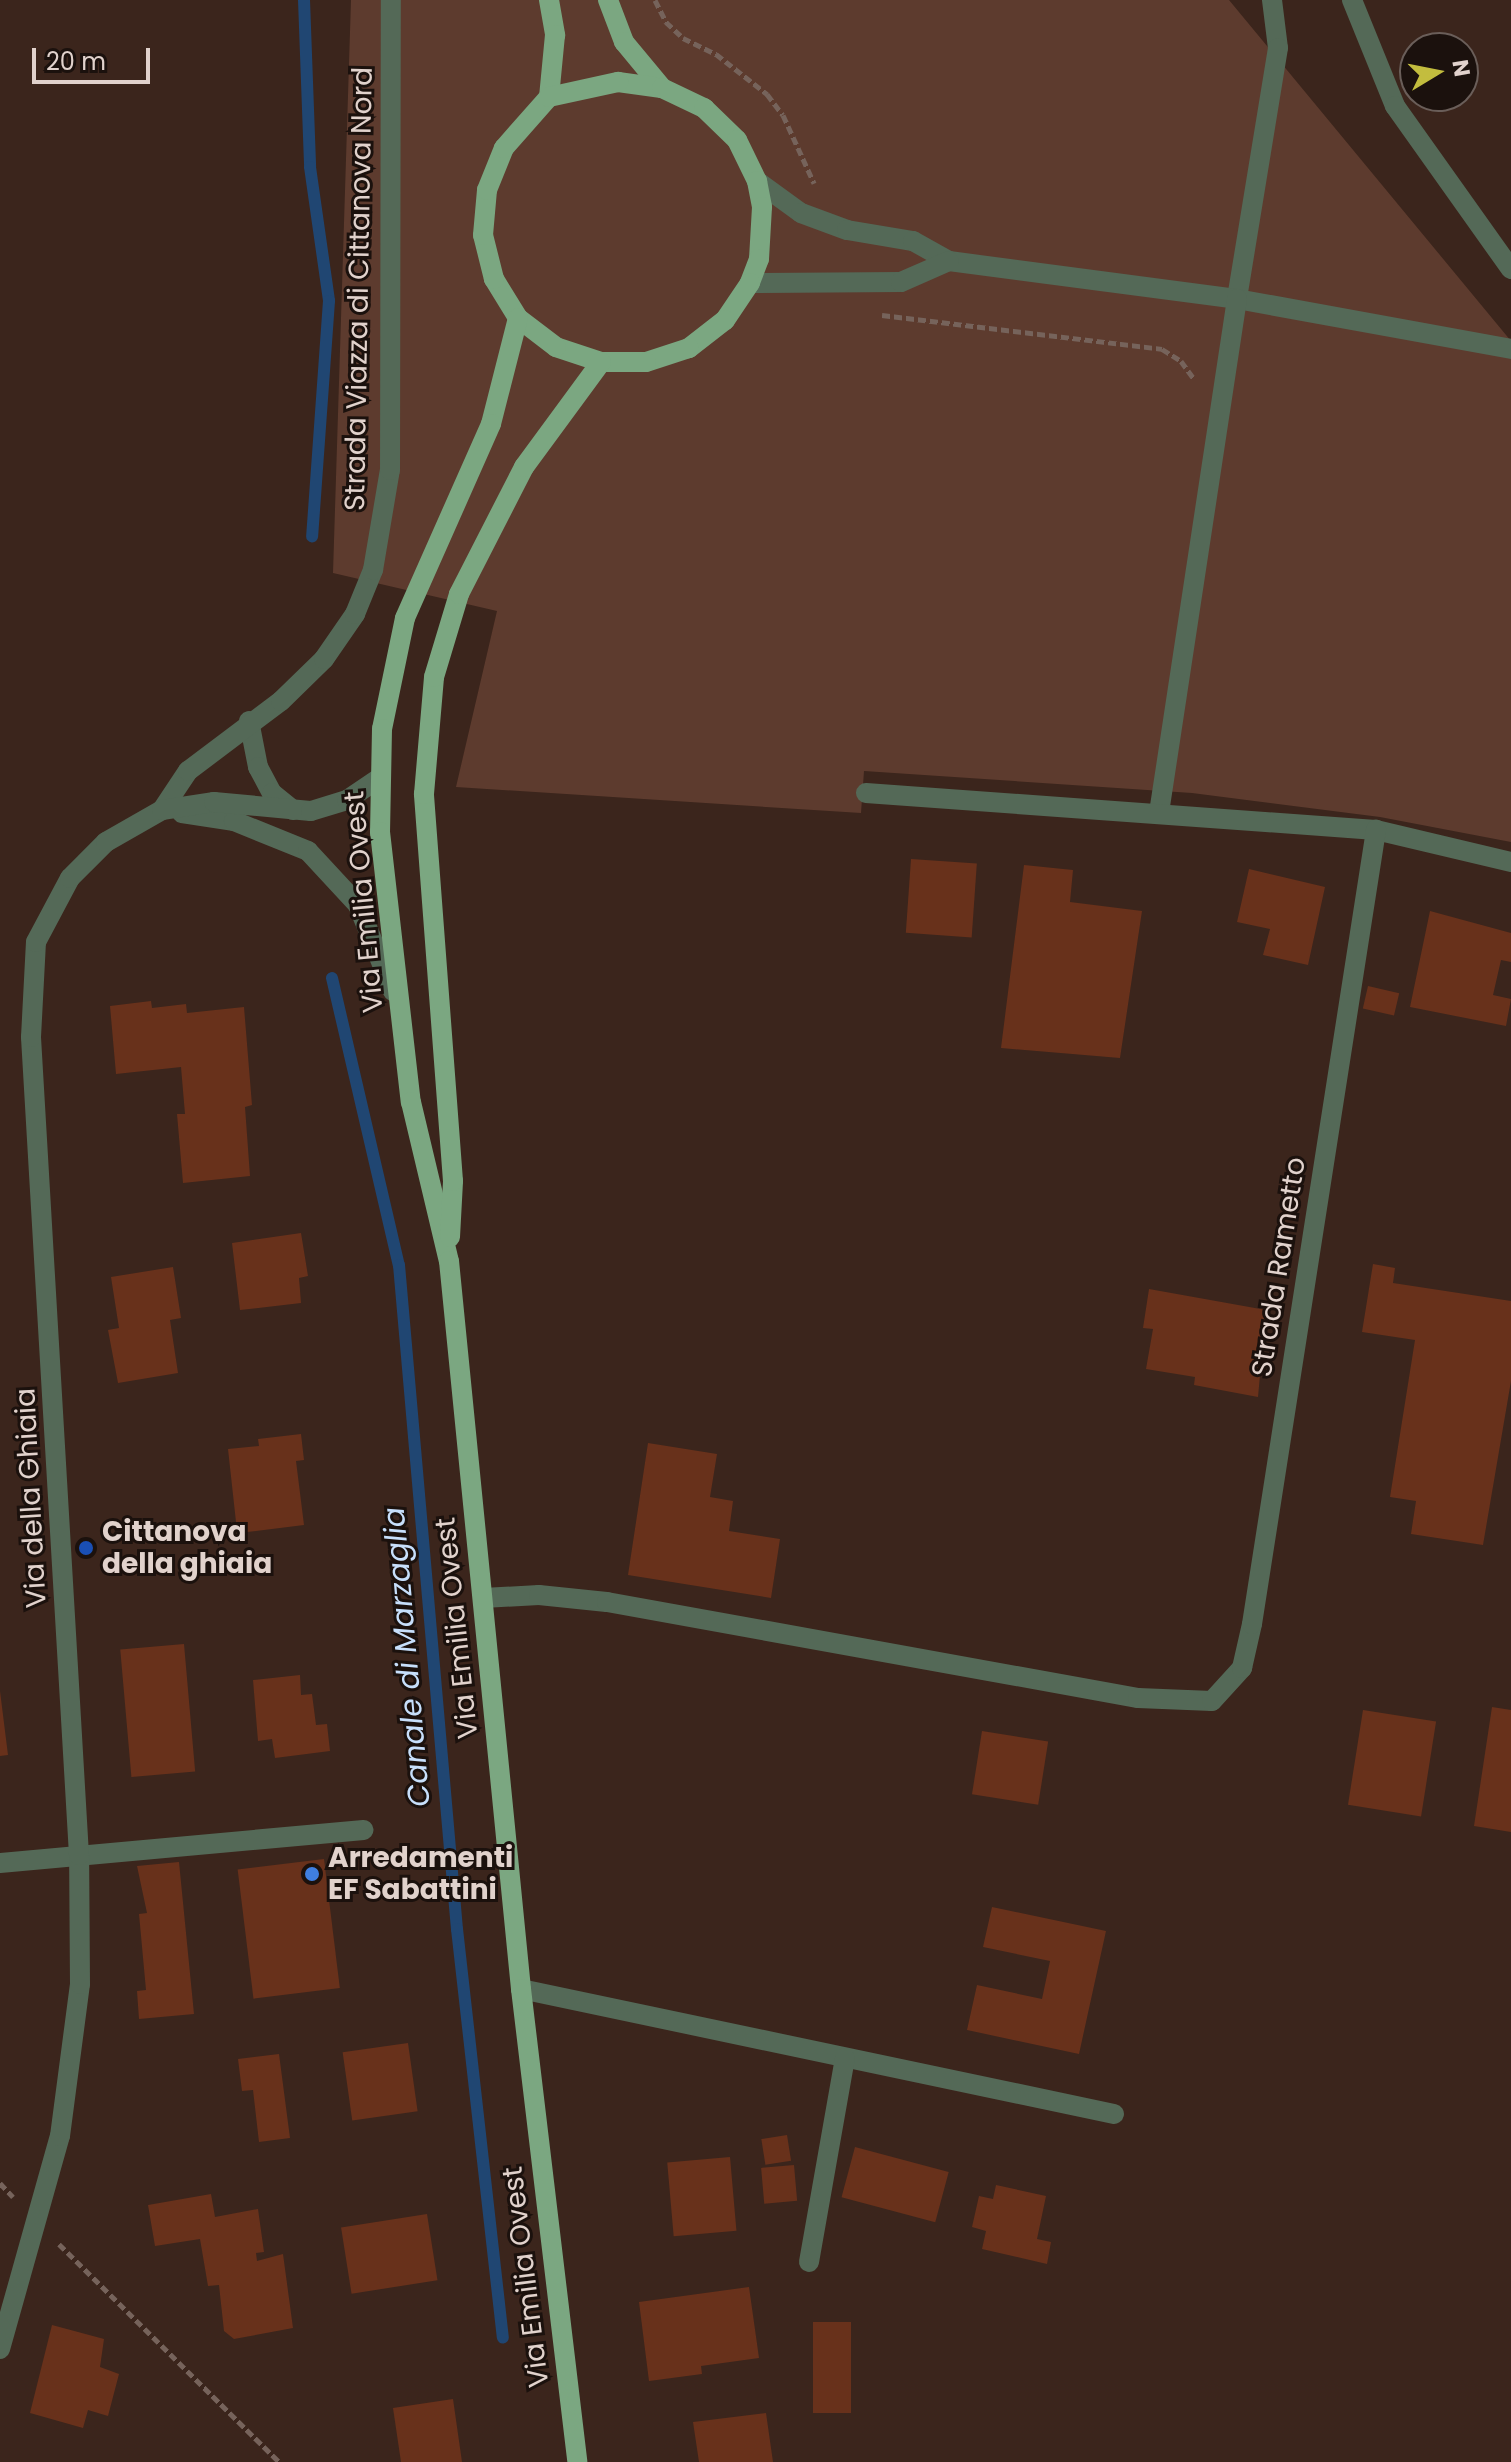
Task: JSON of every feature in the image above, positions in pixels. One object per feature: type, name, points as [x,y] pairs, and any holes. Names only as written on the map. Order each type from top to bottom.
[{"type":"main road","points":[[549,0],[555,35],[549,97],[504,148],[487,190],[483,235],[494,279],[518,318],[556,347],[601,362],[646,362],[689,348],[725,320],[750,283],[763,233],[757,181],[737,140],[704,108],[662,88],[618,82],[549,97]]},
{"type":"main road","points":[[608,0],[624,42],[662,88]]},
{"type":"main road","name":"Via Emilia Ovest","points":[[518,318],[491,424],[405,618],[384,714],[380,832],[411,1102],[449,1261],[521,1989],[577,2462]]},
{"type":"main road","name":"Via Emilia Ovest","points":[[449,1261],[453,1181],[424,794],[434,677],[459,594],[524,467],[601,362]]},
{"type":"street","name":"Strada Viazza di Cittanova Nord","points":[[162,810],[188,771],[249,721],[281,701],[324,659],[355,614],[373,570],[385,520],[390,470],[391,0]]},
{"type":"street","points":[[1159,813],[1278,48],[1272,0]]},
{"type":"street","points":[[1352,0],[1395,106],[1511,269]]},
{"type":"street","points":[[757,181],[801,213],[847,230],[913,241],[949,261],[1237,299],[1511,349]]},
{"type":"street","points":[[750,283],[901,282],[949,261]]},
{"type":"street","points":[[249,721],[265,780],[272,793],[293,810]]},
{"type":"street","name":"Via della Ghiaia","points":[[0,2349],[38,2224],[76,2038],[79,1855],[31,1037],[32,965],[36,942],[70,878],[106,842],[162,810],[214,802],[293,810],[347,800],[381,777]]},
{"type":"street","points":[[866,793],[1376,830],[1511,862]]},
{"type":"street","points":[[162,810],[234,821],[308,851],[358,905],[401,1015]]},
{"type":"street","name":"Strada Rametto","points":[[483,1598],[539,1595],[607,1602],[1138,1698],[1212,1701],[1242,1668],[1252,1624],[1376,830]]},
{"type":"street","points":[[0,1863],[364,1830]]},
{"type":"street","points":[[521,1989],[1114,2114]]},
{"type":"street","points":[[809,2262],[845,2058]]},
{"type":"path","points":[[655,0],[666,22],[683,38],[716,54],[767,94],[783,115],[811,181],[819,186]]},
{"type":"path","points":[[870,313],[1162,349],[1181,361],[1195,388]]},
{"type":"path","points":[[0,2183],[279,2462]]},
{"type":"shaded area","points":[[351,0],[1229,0],[1511,341],[1511,842],[1380,817],[1192,793],[864,771],[861,813],[456,787],[497,611],[333,573]]},
{"type":"building","points":[[911,859],[977,864],[972,937],[906,933]]},
{"type":"building","points":[[1024,865],[1073,870],[1070,902],[1142,911],[1120,1058],[1001,1048]]},
{"type":"building","points":[[1249,869],[1325,887],[1308,965],[1263,955],[1270,929],[1237,922]]},
{"type":"building","points":[[1430,911],[1511,933],[1511,962],[1501,960],[1493,995],[1511,999],[1506,1026],[1410,1007]]},
{"type":"building","points":[[1368,986],[1399,993],[1394,1016],[1363,1008]]},
{"type":"building","points":[[151,1001],[152,1008],[186,1004],[187,1013],[244,1007],[252,1105],[245,1107],[250,1176],[183,1183],[177,1114],[185,1114],[181,1067],[116,1074],[110,1006]]},
{"type":"building","points":[[301,1233],[308,1276],[299,1278],[301,1303],[240,1310],[232,1243]]},
{"type":"building","points":[[1373,1264],[1395,1268],[1393,1283],[1511,1301],[1511,1381],[1483,1545],[1411,1534],[1416,1501],[1390,1497],[1415,1340],[1362,1332]]},
{"type":"building","points":[[173,1267],[181,1318],[170,1320],[178,1373],[118,1383],[108,1330],[119,1328],[111,1277]]},
{"type":"building","points":[[1149,1289],[1266,1310],[1258,1397],[1194,1385],[1195,1377],[1146,1369],[1153,1329],[1143,1328]]},
{"type":"building","points":[[301,1434],[304,1460],[296,1461],[304,1525],[247,1532],[245,1522],[236,1522],[228,1449],[259,1446],[258,1439]]},
{"type":"building","points":[[648,1443],[717,1454],[710,1497],[733,1501],[729,1531],[780,1539],[771,1598],[628,1575]]},
{"type":"building","points":[[184,1644],[195,1772],[131,1777],[120,1650]]},
{"type":"building","points":[[300,1675],[301,1695],[312,1694],[316,1725],[327,1724],[330,1751],[275,1758],[272,1739],[258,1741],[253,1680]]},
{"type":"building","points":[[0,1691],[8,1755],[0,1756]]},
{"type":"building","points":[[1492,1707],[1511,1710],[1511,1832],[1474,1826]]},
{"type":"building","points":[[1363,1710],[1436,1722],[1421,1816],[1348,1805]]},
{"type":"building","points":[[982,1731],[1048,1741],[1038,1805],[972,1794]]},
{"type":"building","points":[[324,1859],[340,1988],[253,1999],[238,1870]]},
{"type":"building","points":[[179,1862],[194,2014],[139,2019],[137,1991],[146,1990],[139,1914],[147,1913],[137,1866]]},
{"type":"building","points":[[992,1907],[1106,1931],[1079,2054],[967,2030],[977,1985],[1042,1999],[1050,1961],[983,1947]]},
{"type":"building","points":[[408,2043],[418,2111],[352,2121],[343,2052]]},
{"type":"building","points":[[279,2054],[290,2138],[259,2142],[253,2090],[242,2091],[238,2059]]},
{"type":"building","points":[[787,2135],[791,2161],[765,2165],[761,2139]]},
{"type":"building","points":[[855,2147],[949,2172],[935,2222],[842,2197]]},
{"type":"building","points":[[730,2157],[736,2231],[674,2236],[667,2162]]},
{"type":"building","points":[[794,2165],[797,2201],[764,2204],[761,2168]]},
{"type":"building","points":[[996,2185],[1046,2196],[1037,2239],[1051,2242],[1047,2264],[982,2249],[986,2231],[972,2227],[979,2196],[993,2199]]},
{"type":"building","points":[[211,2194],[215,2217],[258,2209],[264,2252],[256,2253],[257,2261],[283,2254],[293,2328],[234,2339],[224,2331],[219,2285],[208,2286],[200,2239],[155,2246],[148,2205]]},
{"type":"building","points":[[427,2214],[437,2280],[352,2294],[341,2228]]},
{"type":"building","points":[[749,2287],[759,2358],[701,2366],[702,2374],[649,2381],[639,2302]]},
{"type":"building","points":[[813,2322],[851,2322],[851,2413],[813,2413]]},
{"type":"building","points":[[52,2325],[104,2339],[100,2367],[119,2374],[108,2416],[88,2410],[83,2428],[30,2413]]},
{"type":"building","points":[[453,2399],[462,2462],[401,2462],[393,2408]]},
{"type":"building","points":[[766,2413],[773,2462],[699,2462],[693,2422]]},
{"type":"waterway","name":"Canale di Marzaglia","points":[[304,0],[310,167],[329,301],[312,536]]},
{"type":"waterway","name":"Canale di Marzaglia","points":[[332,978],[399,1265],[457,1929],[503,2337]]},
{"type":"place","name":"Cittanova della ghiaia","points":[[86,1548]]},
{"type":"place","name":"Arredamenti EF Sabattini","points":[[312,1874]]}]
